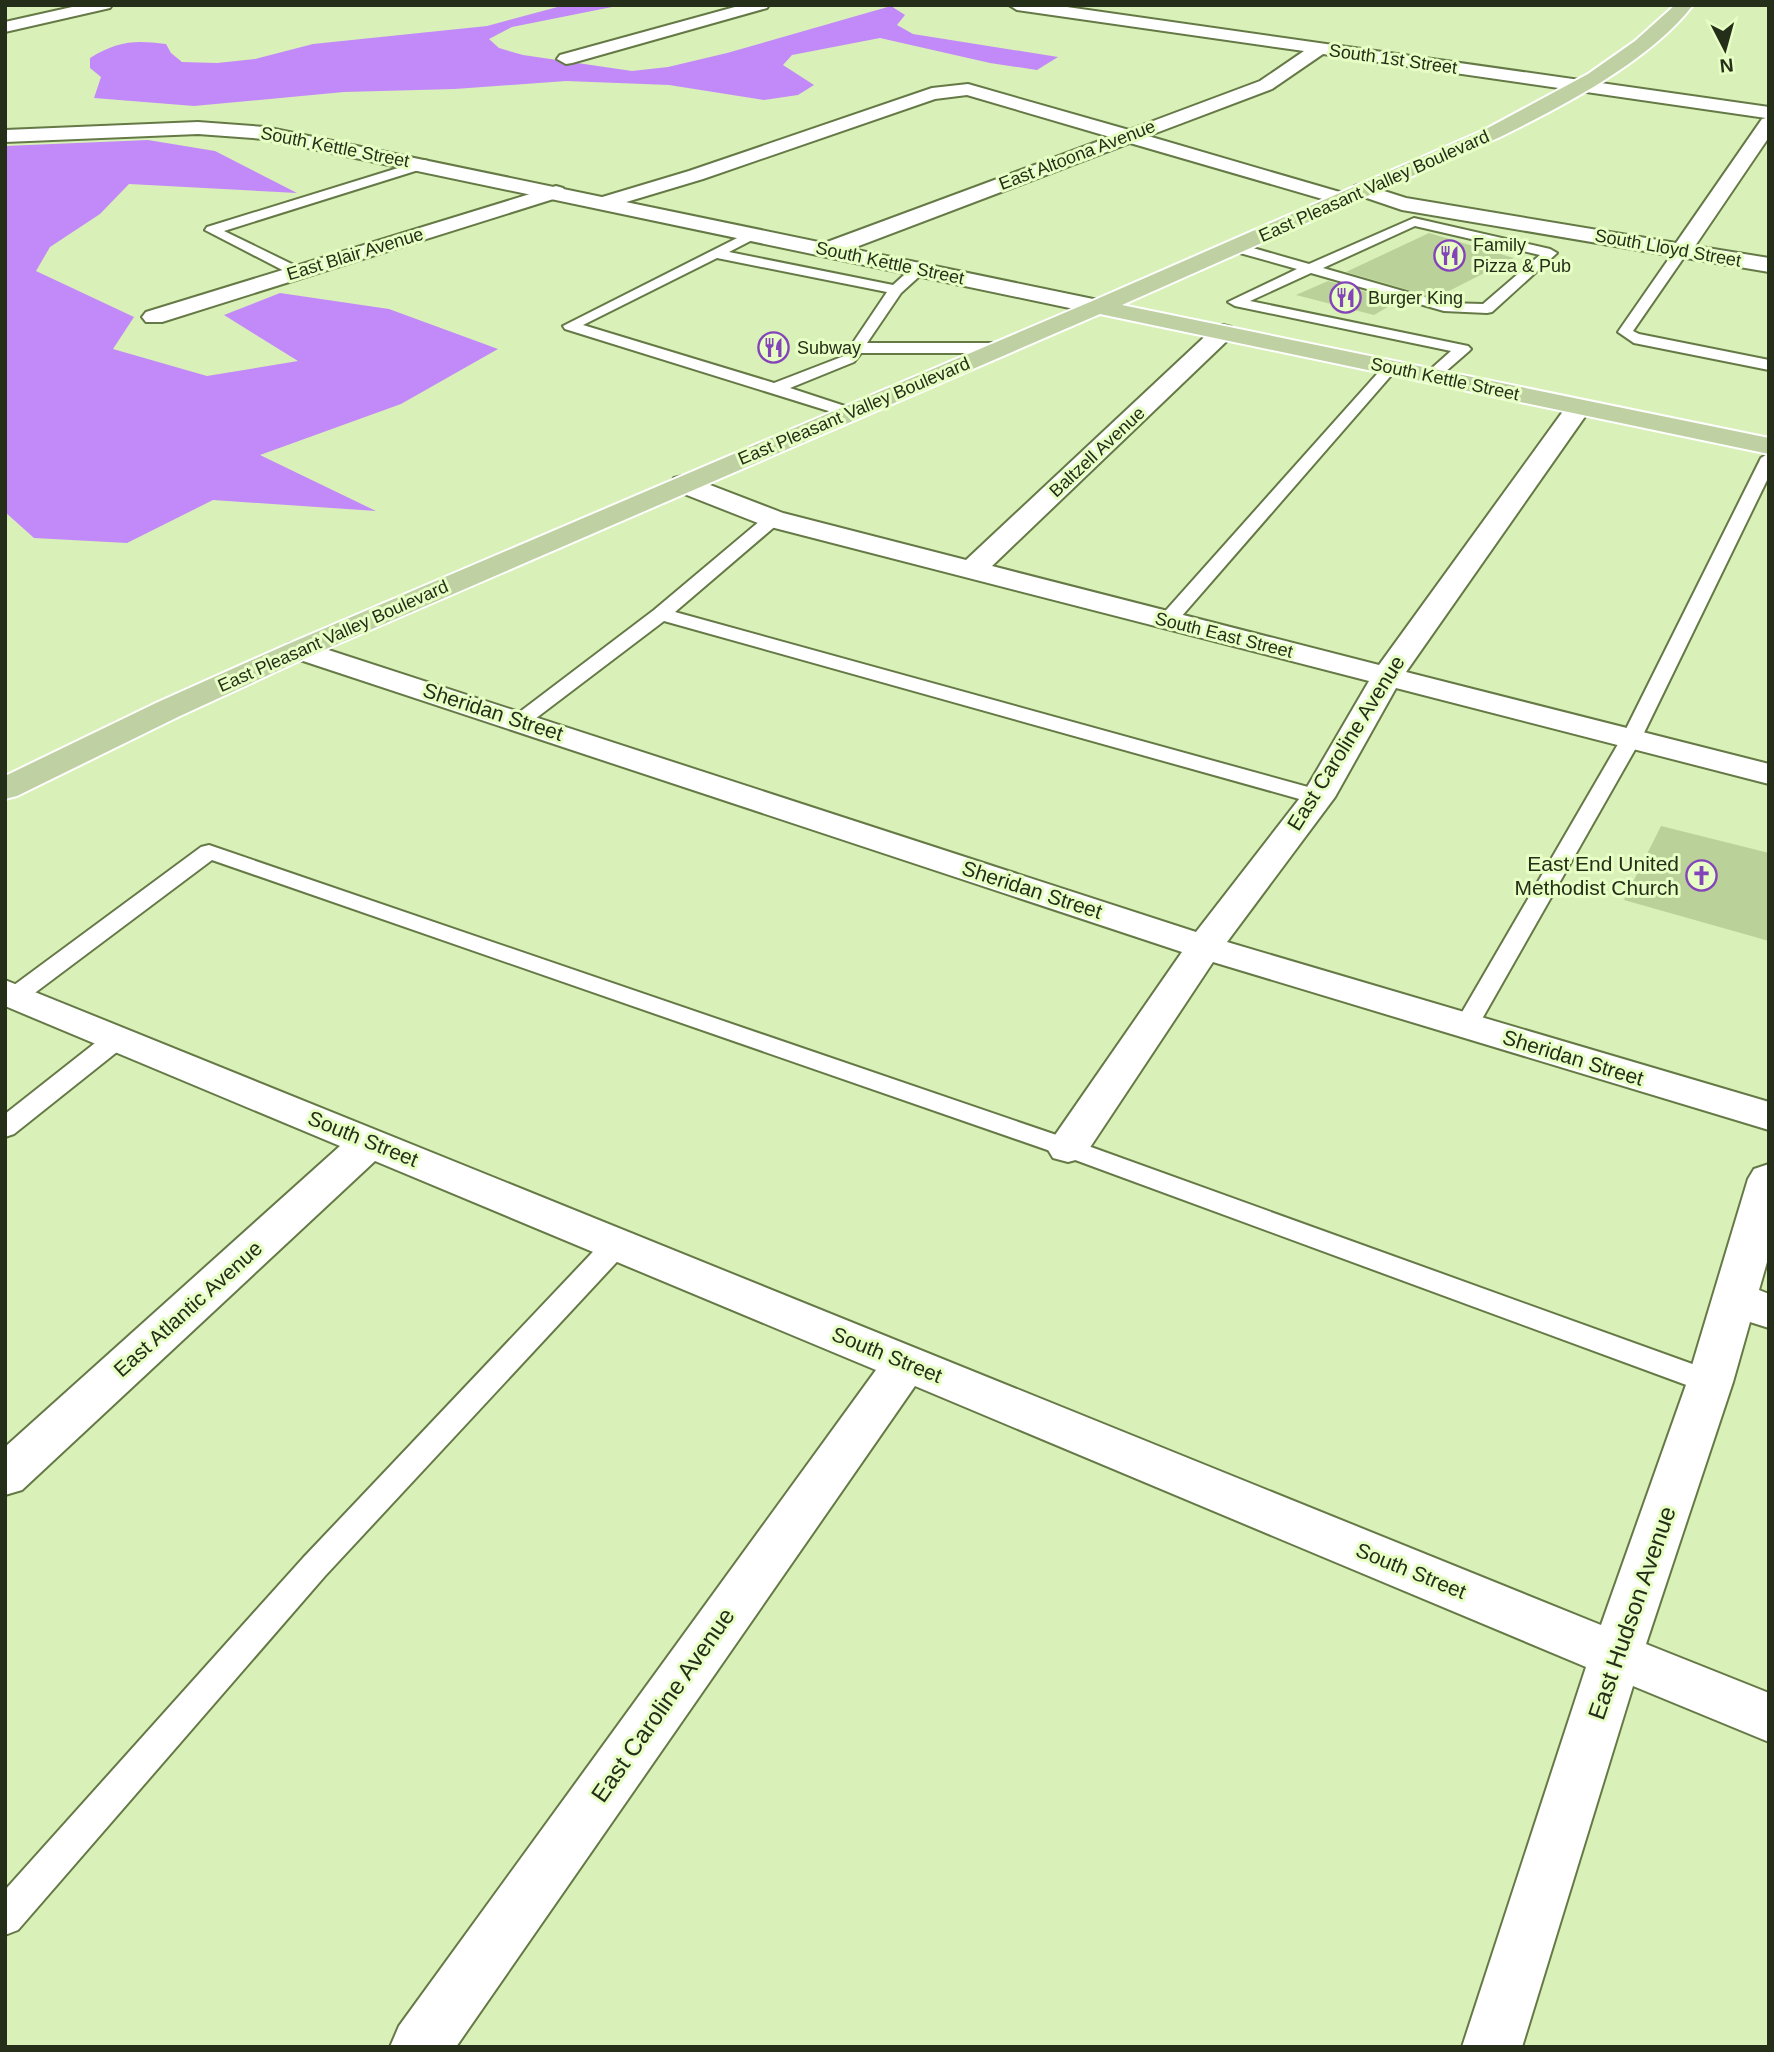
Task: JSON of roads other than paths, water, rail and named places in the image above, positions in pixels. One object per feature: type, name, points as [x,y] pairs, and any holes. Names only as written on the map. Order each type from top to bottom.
[{"type":"main road","name":"East Pleasant Valley Boulevard","points":[[5,789],[169,709],[299,650],[1004,348],[1543,110],[1628,57],[1685,5]]},
{"type":"main road","name":"South Kettle Street","points":[[1098,307],[1769,446]]},
{"type":"street","points":[[5,27],[104,5]]},
{"type":"street","points":[[566,59],[761,5]]},
{"type":"street","name":"South 1st Street","points":[[1017,5],[1769,113]]},
{"type":"street","points":[[1147,24],[1167,11]]},
{"type":"street","name":"East Altoona Avenue","points":[[827,250],[1266,85],[1321,48]]},
{"type":"street","name":"South Lloyd Street","points":[[606,202],[696,175],[932,94],[968,89],[1123,137],[1352,195],[1769,265]]},
{"type":"street","points":[[1682,250],[1769,123]]},
{"type":"street","name":"South Kettle Street","points":[[5,136],[169,129],[231,130],[292,138],[1098,307]]},
{"type":"street","name":"East Blair Avenue","points":[[154,317],[556,192]]},
{"type":"street","name":"Baltzell Avenue","points":[[971,571],[1223,332]]},
{"type":"street","name":"East Caroline Avenue","points":[[1068,1149],[1204,947],[1318,797],[1387,676],[1578,408]]},
{"type":"street","name":"South East Street","points":[[683,484],[773,519],[1769,774]]},
{"type":"street","name":"Sheridan Street","points":[[299,650],[1204,947],[1769,1116]]},
{"type":"street","name":"South Street","points":[[10,994],[1769,1718]]},
{"type":"street","name":"East Atlantic Avenue","points":[[5,1476],[370,1142]]},
{"type":"street","name":"East Hudson Avenue","points":[[1492,2047],[1616,1656],[1710,1381],[1752,1305],[1769,1179]]},
{"type":"street","name":"East Caroline Avenue","points":[[420,2047],[906,1363]]},
{"type":"lane","points":[[298,272],[212,230],[424,164]]},
{"type":"lane","points":[[1431,376],[1463,349],[1235,302],[1443,211]]},
{"type":"lane","points":[[1234,247],[1444,307],[1487,309],[1550,253],[1414,222]]},
{"type":"lane","points":[[752,234],[570,326],[851,413]]},
{"type":"lane","points":[[1682,250],[1625,332],[1634,338],[1769,365]]},
{"type":"lane","points":[[715,253],[896,290]]},
{"type":"lane","points":[[775,388],[849,359],[896,290],[919,269]]},
{"type":"lane","points":[[1374,330],[1421,300]]},
{"type":"lane","points":[[857,348],[1004,348]]},
{"type":"lane","points":[[1167,621],[1390,368]]},
{"type":"lane","points":[[1466,1026],[1631,739],[1769,458]]},
{"type":"lane","points":[[520,721],[661,614],[773,519]]},
{"type":"lane","points":[[661,614],[1318,797]]},
{"type":"lane","points":[[10,994],[209,852],[1068,1149],[1710,1381]]},
{"type":"lane","points":[[5,1128],[118,1038]]},
{"type":"lane","points":[[5,1917],[314,1567],[617,1244]]},
{"type":"place","name":"Family Pizza & Pub","points":[[1450,255]]},
{"type":"place","name":"Burger King","points":[[1345,298]]},
{"type":"place","name":"Subway","points":[[774,348]]},
{"type":"place","name":"East End United Methodist Church","points":[[1702,876]]}]
